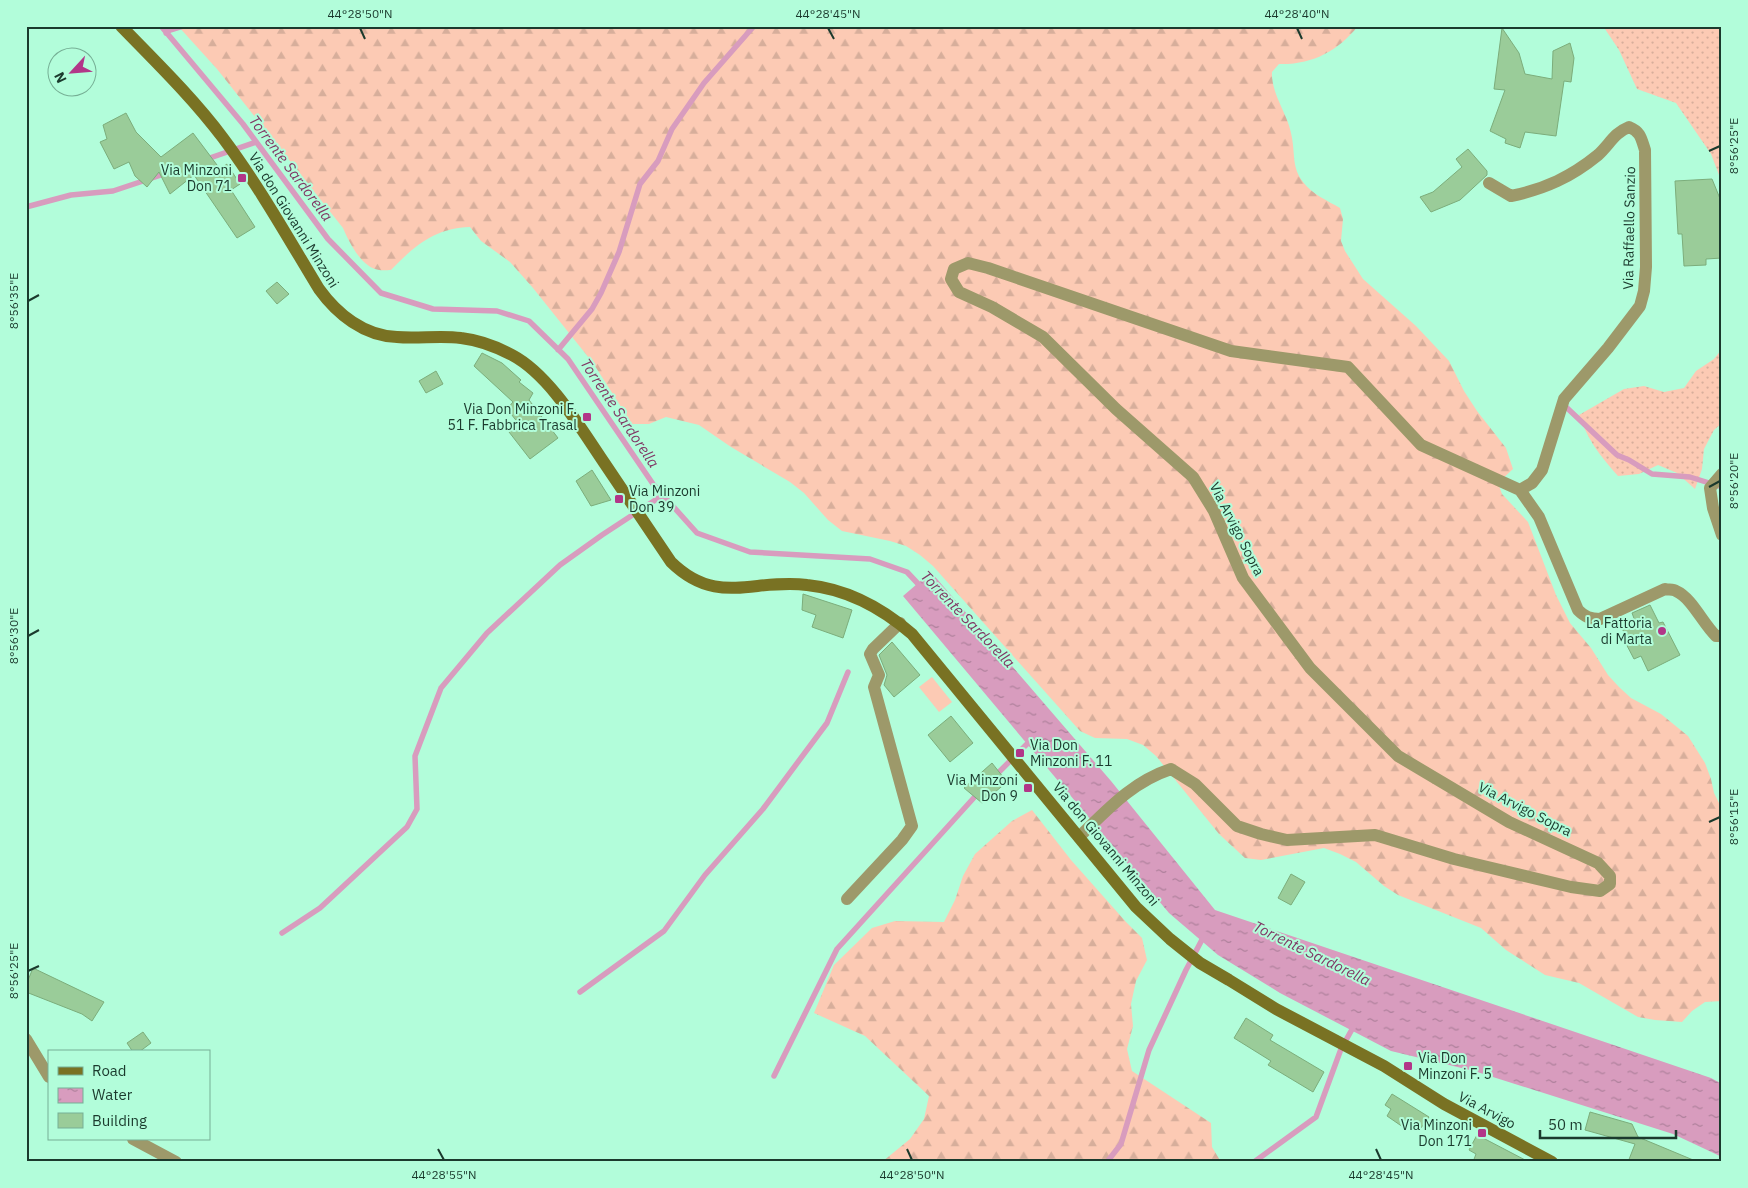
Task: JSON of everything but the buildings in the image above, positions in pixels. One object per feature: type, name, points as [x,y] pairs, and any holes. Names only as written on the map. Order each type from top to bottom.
[{"type":"main road","name":"Via don Giovanni Minzoni","points":[[121,26],[160,66],[222,137],[259,189],[318,289],[340,313],[353,323],[395,338],[461,338],[489,345],[512,355],[533,370],[572,416],[670,562],[691,579],[704,585],[730,589],[788,584],[831,589],[885,612],[912,634],[1083,833],[1136,907],[1170,939],[1193,957],[1276,1009],[1358,1052]]},
{"type":"main road","name":"Via Arvigo","points":[[1358,1052],[1444,1104],[1552,1162]]},
{"type":"street","name":"Via Raffaello Sanzio","points":[[1489,183],[1511,196],[1541,189],[1570,176],[1599,154],[1619,131],[1629,127],[1637,131],[1645,150],[1646,267],[1644,291],[1640,306],[1608,348],[1564,399],[1542,470],[1532,483],[1520,490]]},
{"type":"street","name":"Via Arvigo Sopra","points":[[1083,833],[1134,786],[1155,774],[1170,769],[1195,784],[1237,826],[1261,834],[1287,840],[1375,835],[1454,859],[1572,887],[1600,891],[1610,884],[1610,876],[1598,863],[1509,822],[1398,756],[1310,668],[1243,578],[1214,512],[1193,478],[1116,409],[1043,338],[992,307],[959,292],[951,279],[954,269],[968,263],[988,268],[1231,351],[1348,368],[1421,445],[1520,490]]},
{"type":"street","points":[[1722,474],[1710,488],[1713,508],[1722,535]]},
{"type":"street","points":[[1520,490],[1539,517],[1578,610],[1583,615],[1591,619],[1600,619],[1664,589],[1676,590],[1686,598],[1708,629],[1716,636],[1722,636]]},
{"type":"street","points":[[846,899],[902,840],[912,826],[874,687],[879,675],[870,654],[900,623]]},
{"type":"street","points":[[26,1039],[48,1075]]},
{"type":"street","points":[[135,1140],[176,1162]]},
{"type":"green space","points":[[178,26],[1358,26],[1342,43],[1323,55],[1302,62],[1279,64],[1272,72],[1274,89],[1290,130],[1294,161],[1299,177],[1320,197],[1340,208],[1343,219],[1341,241],[1345,251],[1363,279],[1416,326],[1449,361],[1464,391],[1477,411],[1506,448],[1513,469],[1498,483],[1502,494],[1528,522],[1556,595],[1570,623],[1619,687],[1631,698],[1661,714],[1688,736],[1705,763],[1714,793],[1722,809],[1722,1001],[1705,1002],[1692,1011],[1682,1022],[1638,1017],[1579,983],[1545,975],[1506,950],[1481,928],[1398,895],[1384,886],[1356,862],[1340,854],[1324,848],[1261,860],[1245,858],[1219,834],[1156,756],[1143,745],[1127,739],[1095,738],[1080,731],[933,566],[920,555],[906,546],[890,541],[842,531],[828,520],[804,493],[790,482],[731,447],[699,425],[666,417],[649,424],[632,424],[593,363],[533,288],[510,262],[481,241],[470,227],[446,231],[426,240],[408,253],[391,270],[377,270],[370,266],[360,258],[343,228],[217,69]]},
{"type":"green space","points":[[1603,26],[1722,26],[1722,183],[1711,154],[1676,103],[1637,89],[1619,50]]},
{"type":"green space","points":[[1722,349],[1722,423],[1714,430],[1704,449],[1702,469],[1695,489],[1677,473],[1658,465],[1639,474],[1618,476],[1595,447],[1579,415],[1624,389],[1644,386],[1664,392],[1684,388],[1696,371],[1714,359]]},
{"type":"green space","points":[[932,677],[952,702],[939,712],[919,687]]},
{"type":"green space","points":[[1032,810],[1071,860],[1142,938],[1147,960],[1136,981],[1131,1004],[1133,1026],[1127,1049],[1132,1071],[1211,1123],[1212,1147],[1221,1162],[882,1162],[910,1139],[924,1119],[929,1096],[865,1036],[814,1013],[834,965],[872,928],[895,921],[944,922],[955,900],[963,876],[975,854],[1012,821]]},
{"type":"water","points":[[931,572],[1111,781],[1215,910],[1711,1078],[1722,1084],[1722,1157],[1673,1134],[1474,1071],[1391,1051],[1280,993],[1218,955],[1169,913],[903,596]]},
{"type":"waterway","name":"Torrente Sardorella","points":[[161,26],[243,124],[328,239],[381,293],[433,309],[497,311],[529,321],[568,359],[653,484],[697,533],[750,552],[870,559],[907,572],[922,588]]},
{"type":"waterway","points":[[166,33],[183,26]]},
{"type":"waterway","points":[[558,350],[592,309],[601,293],[619,252],[640,184],[658,161],[672,129],[704,83],[754,26]]},
{"type":"waterway","points":[[204,160],[256,142]]},
{"type":"waterway","points":[[26,207],[71,195],[113,191],[167,173]]},
{"type":"waterway","points":[[1566,407],[1617,455],[1652,474],[1690,477],[1722,487]]},
{"type":"waterway","points":[[282,933],[320,908],[407,827],[417,809],[415,756],[441,688],[487,633],[560,565],[663,495]]},
{"type":"waterway","points":[[580,992],[664,931],[705,875],[763,809],[827,723],[848,672]]},
{"type":"waterway","points":[[995,776],[1031,740]]},
{"type":"waterway","points":[[774,1076],[837,949],[980,791]]},
{"type":"waterway","points":[[1107,1162],[1121,1144],[1149,1050],[1205,934]]},
{"type":"waterway","points":[[1254,1162],[1316,1117],[1341,1049],[1355,1024]]},
{"type":"place","name":"Via Minzoni Don 71","points":[[242,178]]},
{"type":"place","name":"Via Don Minzoni F. 51 F. Fabbrica Trasal","points":[[587,417]]},
{"type":"place","name":"Via Minzoni Don 39","points":[[619,499]]},
{"type":"place","name":"La Fattoria di Marta","points":[[1662,631]]},
{"type":"place","name":"Via Don Minzoni F. 11","points":[[1020,753]]},
{"type":"place","name":"Via Minzoni Don 9","points":[[1028,788]]},
{"type":"place","name":"Via Don Minzoni F. 5","points":[[1408,1066]]},
{"type":"place","name":"Via Minzoni Don 171","points":[[1482,1133]]}]
